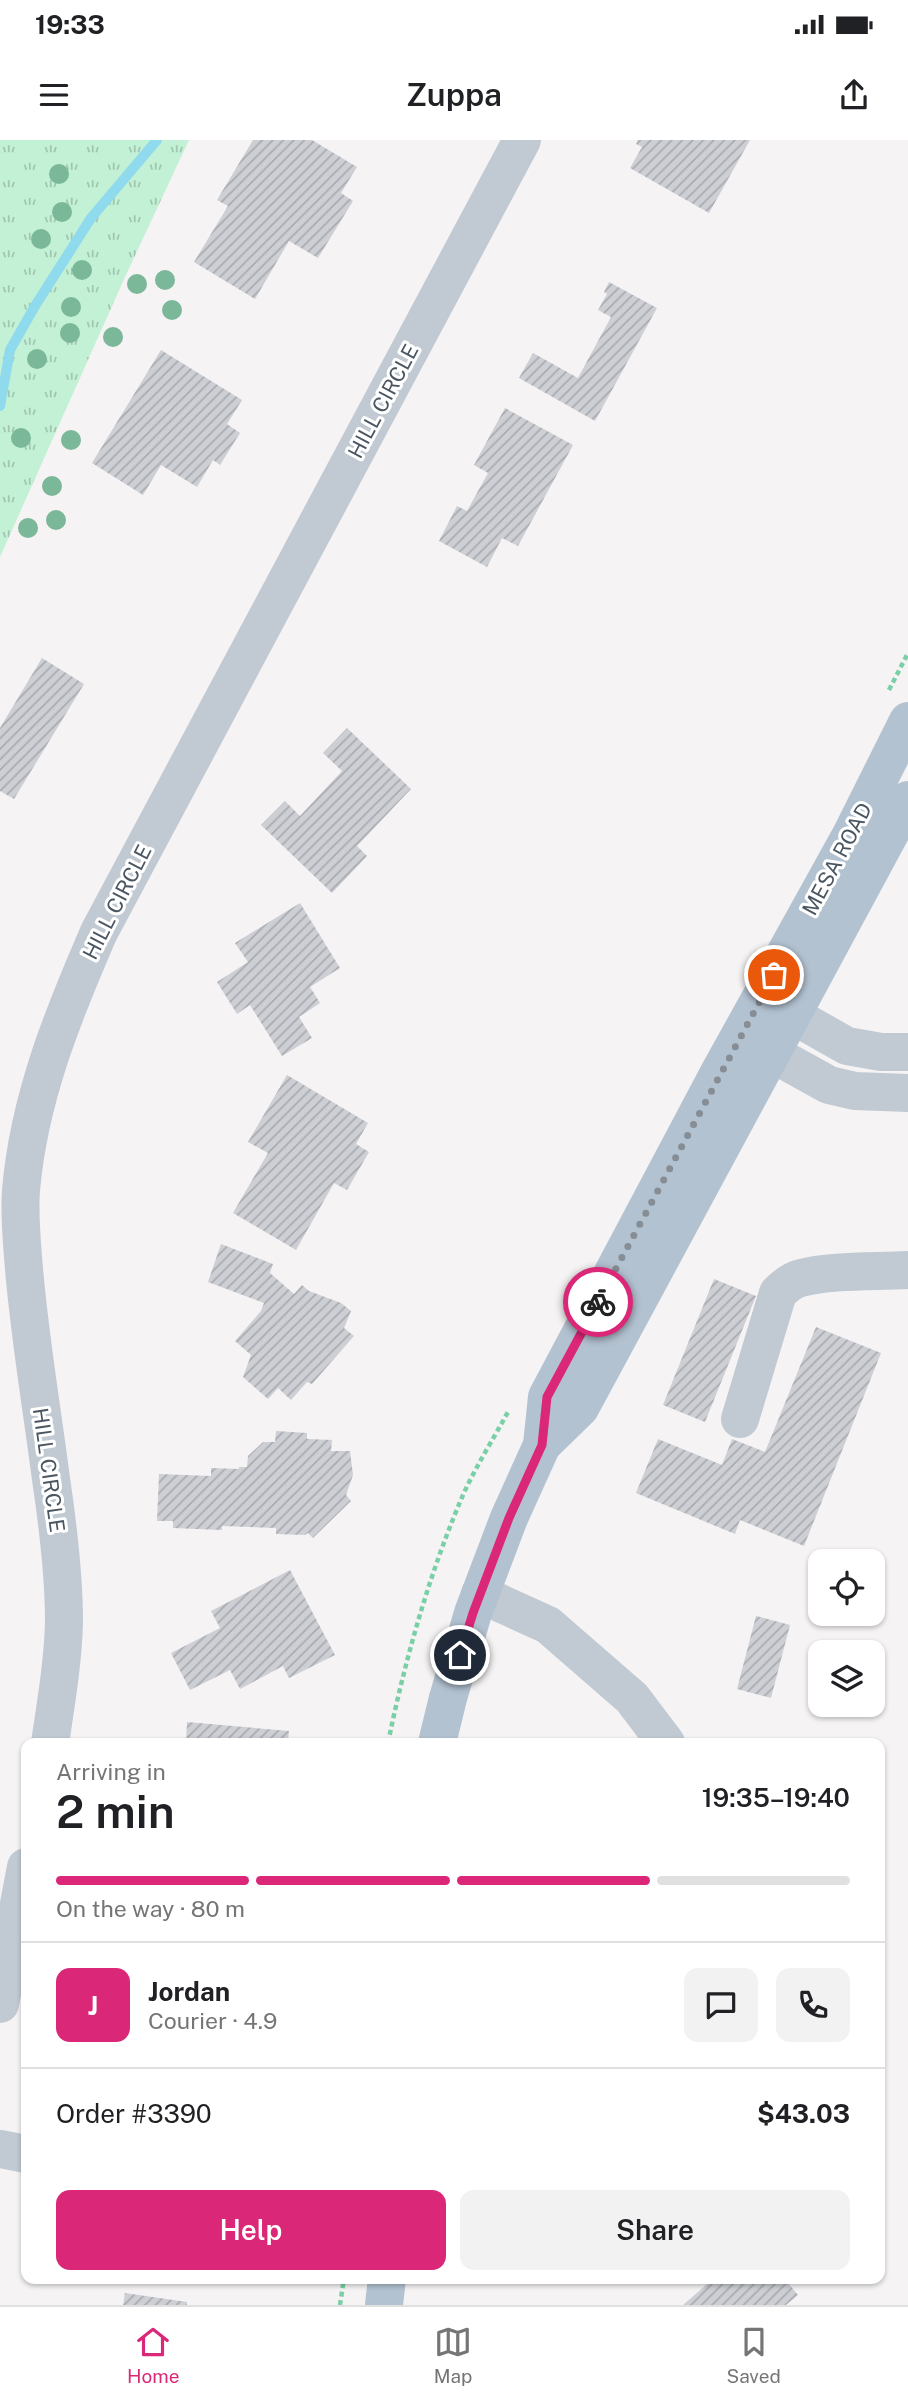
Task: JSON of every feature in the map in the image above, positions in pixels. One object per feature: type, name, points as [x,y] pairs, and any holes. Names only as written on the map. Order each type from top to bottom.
[{"type":"main road","name":"MESA ROAD","points":[[438,1738],[451,1686],[480,1594],[509,1518],[542,1445],[580,1408],[776,1007],[852,835],[908,721]]},
{"type":"main road","name":"MESA ROAD","points":[[776,1007],[908,800]]},
{"type":"main road","points":[[384,2305],[386,2284]]},
{"type":"street","name":"HILL CIRCLE","points":[[51,1738],[64,1622],[61,1567],[52,1481],[32,1352],[20,1192],[27,1138],[43,1074],[62,1018],[99,932],[522,140]]},
{"type":"street","points":[[776,1007],[847,1046],[881,1052],[908,1052]]},
{"type":"street","points":[[756,1045],[829,1085],[855,1091],[908,1093]]},
{"type":"street","points":[[740,1419],[778,1293],[786,1285],[799,1278],[816,1275],[908,1270]]},
{"type":"street","points":[[480,1594],[548,1625],[632,1698],[662,1738]]},
{"type":"street","points":[[0,2004],[21,1893]]},
{"type":"street","points":[[0,2149],[21,2153]]},
{"type":"path","points":[[340,2305],[343,2284]]},
{"type":"green space","points":[[0,140],[189,140],[0,557]]},
{"type":"building","points":[[253,140],[312,140],[357,167],[341,193],[353,201],[318,258],[289,241],[255,299],[194,262],[228,206],[217,200]]},
{"type":"building","points":[[638,140],[750,140],[709,213],[630,168],[642,147],[636,144]]},
{"type":"building","points":[[609,282],[657,308],[595,421],[519,378],[533,353],[578,378],[611,317],[598,310],[607,294],[604,292]]},
{"type":"building","points":[[161,350],[242,400],[227,424],[240,433],[220,465],[213,460],[197,487],[161,465],[143,495],[92,463]]},
{"type":"building","points":[[505,408],[573,445],[518,546],[502,538],[487,567],[439,541],[457,506],[467,511],[488,473],[474,465]]},
{"type":"building","points":[[42,658],[84,684],[14,799],[0,791],[0,728]]},
{"type":"building","points":[[347,728],[411,789],[357,846],[367,856],[332,893],[261,825],[285,801],[300,816],[342,771],[323,753]]},
{"type":"building","points":[[300,903],[340,968],[310,987],[320,1003],[299,1017],[312,1038],[282,1056],[250,1005],[237,1014],[217,982],[248,962],[235,943]]},
{"type":"building","points":[[287,1075],[368,1123],[356,1144],[369,1152],[347,1190],[334,1183],[296,1250],[233,1213],[268,1153],[248,1142]]},
{"type":"building","points":[[221,1244],[273,1264],[270,1273],[294,1294],[302,1285],[309,1291],[341,1303],[351,1311],[344,1328],[354,1336],[312,1384],[307,1382],[291,1400],[278,1388],[268,1399],[243,1377],[251,1355],[235,1341],[261,1311],[264,1303],[208,1282]]},
{"type":"building","points":[[714,1279],[756,1296],[705,1422],[663,1405]]},
{"type":"building","points":[[816,1327],[881,1353],[804,1546],[740,1520],[735,1534],[636,1493],[658,1439],[722,1465],[732,1439],[765,1452]]},
{"type":"building","points":[[276,1431],[307,1433],[307,1439],[332,1440],[331,1451],[350,1451],[353,1475],[346,1495],[351,1501],[313,1538],[308,1533],[276,1534],[276,1528],[173,1528],[173,1521],[157,1521],[159,1474],[211,1476],[211,1468],[247,1467],[248,1456],[263,1442],[275,1442]]},
{"type":"building","points":[[290,1570],[335,1655],[289,1678],[283,1666],[240,1689],[230,1670],[190,1690],[171,1653],[220,1628],[211,1611]]},
{"type":"building","points":[[756,1616],[790,1625],[771,1698],[737,1689]]},
{"type":"building","points":[[187,1722],[289,1731],[288,1738],[186,1738]]},
{"type":"building","points":[[707,2284],[789,2284],[798,2295],[786,2305],[683,2305]]},
{"type":"building","points":[[125,2293],[187,2302],[187,2305],[123,2305]]},
{"type":"waterway","points":[[0,406],[10,350],[35,306],[91,218],[157,140]]},
{"type":"way so far","points":[[598,1302],[774,975]]},
{"type":"route","points":[[460,1655],[509,1518],[542,1445],[547,1397],[598,1302]]}]
